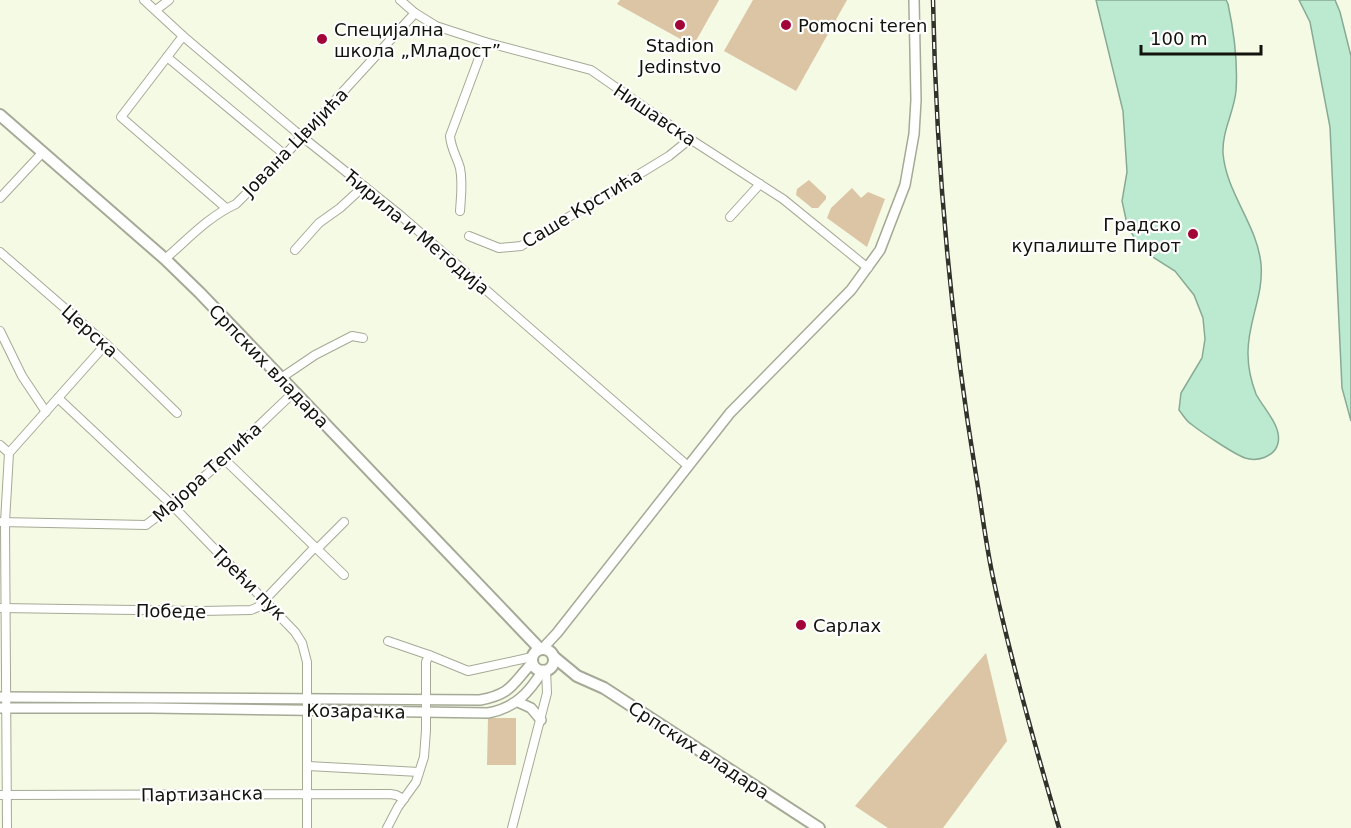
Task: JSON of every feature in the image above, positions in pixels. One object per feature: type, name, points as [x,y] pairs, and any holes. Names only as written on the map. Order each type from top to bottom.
[{"type":"main road","name":"Српских владара","points":[[0,115],[165,259],[281,378],[557,672],[577,676],[604,688],[819,828]]},
{"type":"street","name":"Ћирила и Методија","points":[[144,0],[183,36],[364,186],[688,466]]},
{"type":"street","points":[[156,10],[169,0]]},
{"type":"street","name":"Нишавска","points":[[400,0],[415,14],[436,26],[485,42],[591,70],[690,139],[783,199],[868,268]]},
{"type":"street","points":[[512,828],[547,693],[543,659],[557,633],[730,413],[851,290],[868,268],[885,238],[905,185],[910,163],[916,100],[914,0]]},
{"type":"street","name":"Јована Цвијића","points":[[165,259],[226,208],[236,204],[415,14]]},
{"type":"street","points":[[183,36],[121,117],[226,208]]},
{"type":"street","points":[[460,211],[462,183],[450,136],[485,42]]},
{"type":"street","points":[[167,57],[285,154]]},
{"type":"street","name":"Саше Крстића","points":[[469,236],[499,248],[521,246],[669,156],[690,139]]},
{"type":"street","points":[[0,198],[43,152]]},
{"type":"street","points":[[730,218],[760,184]]},
{"type":"street","points":[[295,250],[319,223],[364,186]]},
{"type":"street","name":"Церска","points":[[0,252],[106,344],[177,413]]},
{"type":"street","points":[[0,331],[22,376],[46,412]]},
{"type":"street","points":[[281,378],[315,355],[352,336],[363,338]]},
{"type":"street","points":[[8,828],[3,796],[3,522],[9,453],[106,344]]},
{"type":"street","name":"Мајора Тепића","points":[[3,522],[142,525],[150,523],[224,459],[294,392]]},
{"type":"street","name":"Трећи пук","points":[[58,398],[265,598],[287,621],[302,643],[307,662],[308,828]]},
{"type":"street","points":[[0,445],[9,453]]},
{"type":"street","points":[[224,459],[344,575]]},
{"type":"street","name":"Победе","points":[[3,608],[251,610],[258,607],[344,522]]},
{"type":"street","points":[[388,641],[468,671],[543,659]]},
{"type":"street","points":[[387,828],[412,789],[426,750],[426,662],[429,655]]},
{"type":"street","name":"Козарачка","points":[[3,697],[152,696],[480,700],[499,696],[543,659]]},
{"type":"street","name":"Козарачка","points":[[3,708],[488,713],[518,702],[533,687],[543,659]]},
{"type":"street","points":[[151,708],[152,696]]},
{"type":"street","points":[[518,702],[531,708],[541,720]]},
{"type":"street","points":[[308,766],[419,772]]},
{"type":"street","name":"Партизанска","points":[[3,796],[308,793],[390,794],[404,799]]},
{"type":"shaded area","name":"Stadion Jedinstvo","points":[[620,0],[719,0],[693,46],[617,4]]},
{"type":"shaded area","name":"Pomocni teren","points":[[753,0],[847,0],[796,91],[724,51]]},
{"type":"shaded area","name":"Градско купалиште Пирот","points":[[1096,0],[1226,0],[1228,4],[1235,47],[1236,91],[1224,137],[1223,153],[1225,168],[1254,235],[1261,264],[1260,287],[1250,331],[1248,354],[1250,374],[1256,394],[1275,424],[1278,437],[1278,443],[1273,452],[1260,459],[1245,458],[1233,452],[1189,423],[1179,410],[1181,393],[1202,358],[1205,339],[1203,318],[1194,295],[1175,271],[1151,256],[1136,241],[1127,224],[1122,201],[1127,172],[1123,111]]},
{"type":"shaded area","points":[[1299,0],[1335,0],[1351,56],[1351,421],[1342,388],[1330,127],[1310,22]]},
{"type":"shaded area","points":[[809,180],[826,196],[818,208],[812,208],[796,195],[797,189]]},
{"type":"shaded area","points":[[852,188],[861,198],[868,192],[885,199],[867,247],[827,218],[831,208]]},
{"type":"shaded area","points":[[986,653],[1007,741],[943,828],[888,828],[855,806]]},
{"type":"shaded area","points":[[488,718],[516,718],[516,765],[487,765]]},
{"type":"railway","points":[[933,0],[937,119],[946,238],[959,356],[986,542],[1008,644],[1059,828]]},
{"type":"place","name":"Stadion Jedinstvo","points":[[680,25]]},
{"type":"place","name":"Pomocni teren","points":[[786,25]]},
{"type":"place","name":"Специјална школа „Младост”","points":[[322,39]]},
{"type":"place","name":"Градско купалиште Пирот","points":[[1193,234]]},
{"type":"place","name":"Сарлах","points":[[801,625]]}]
